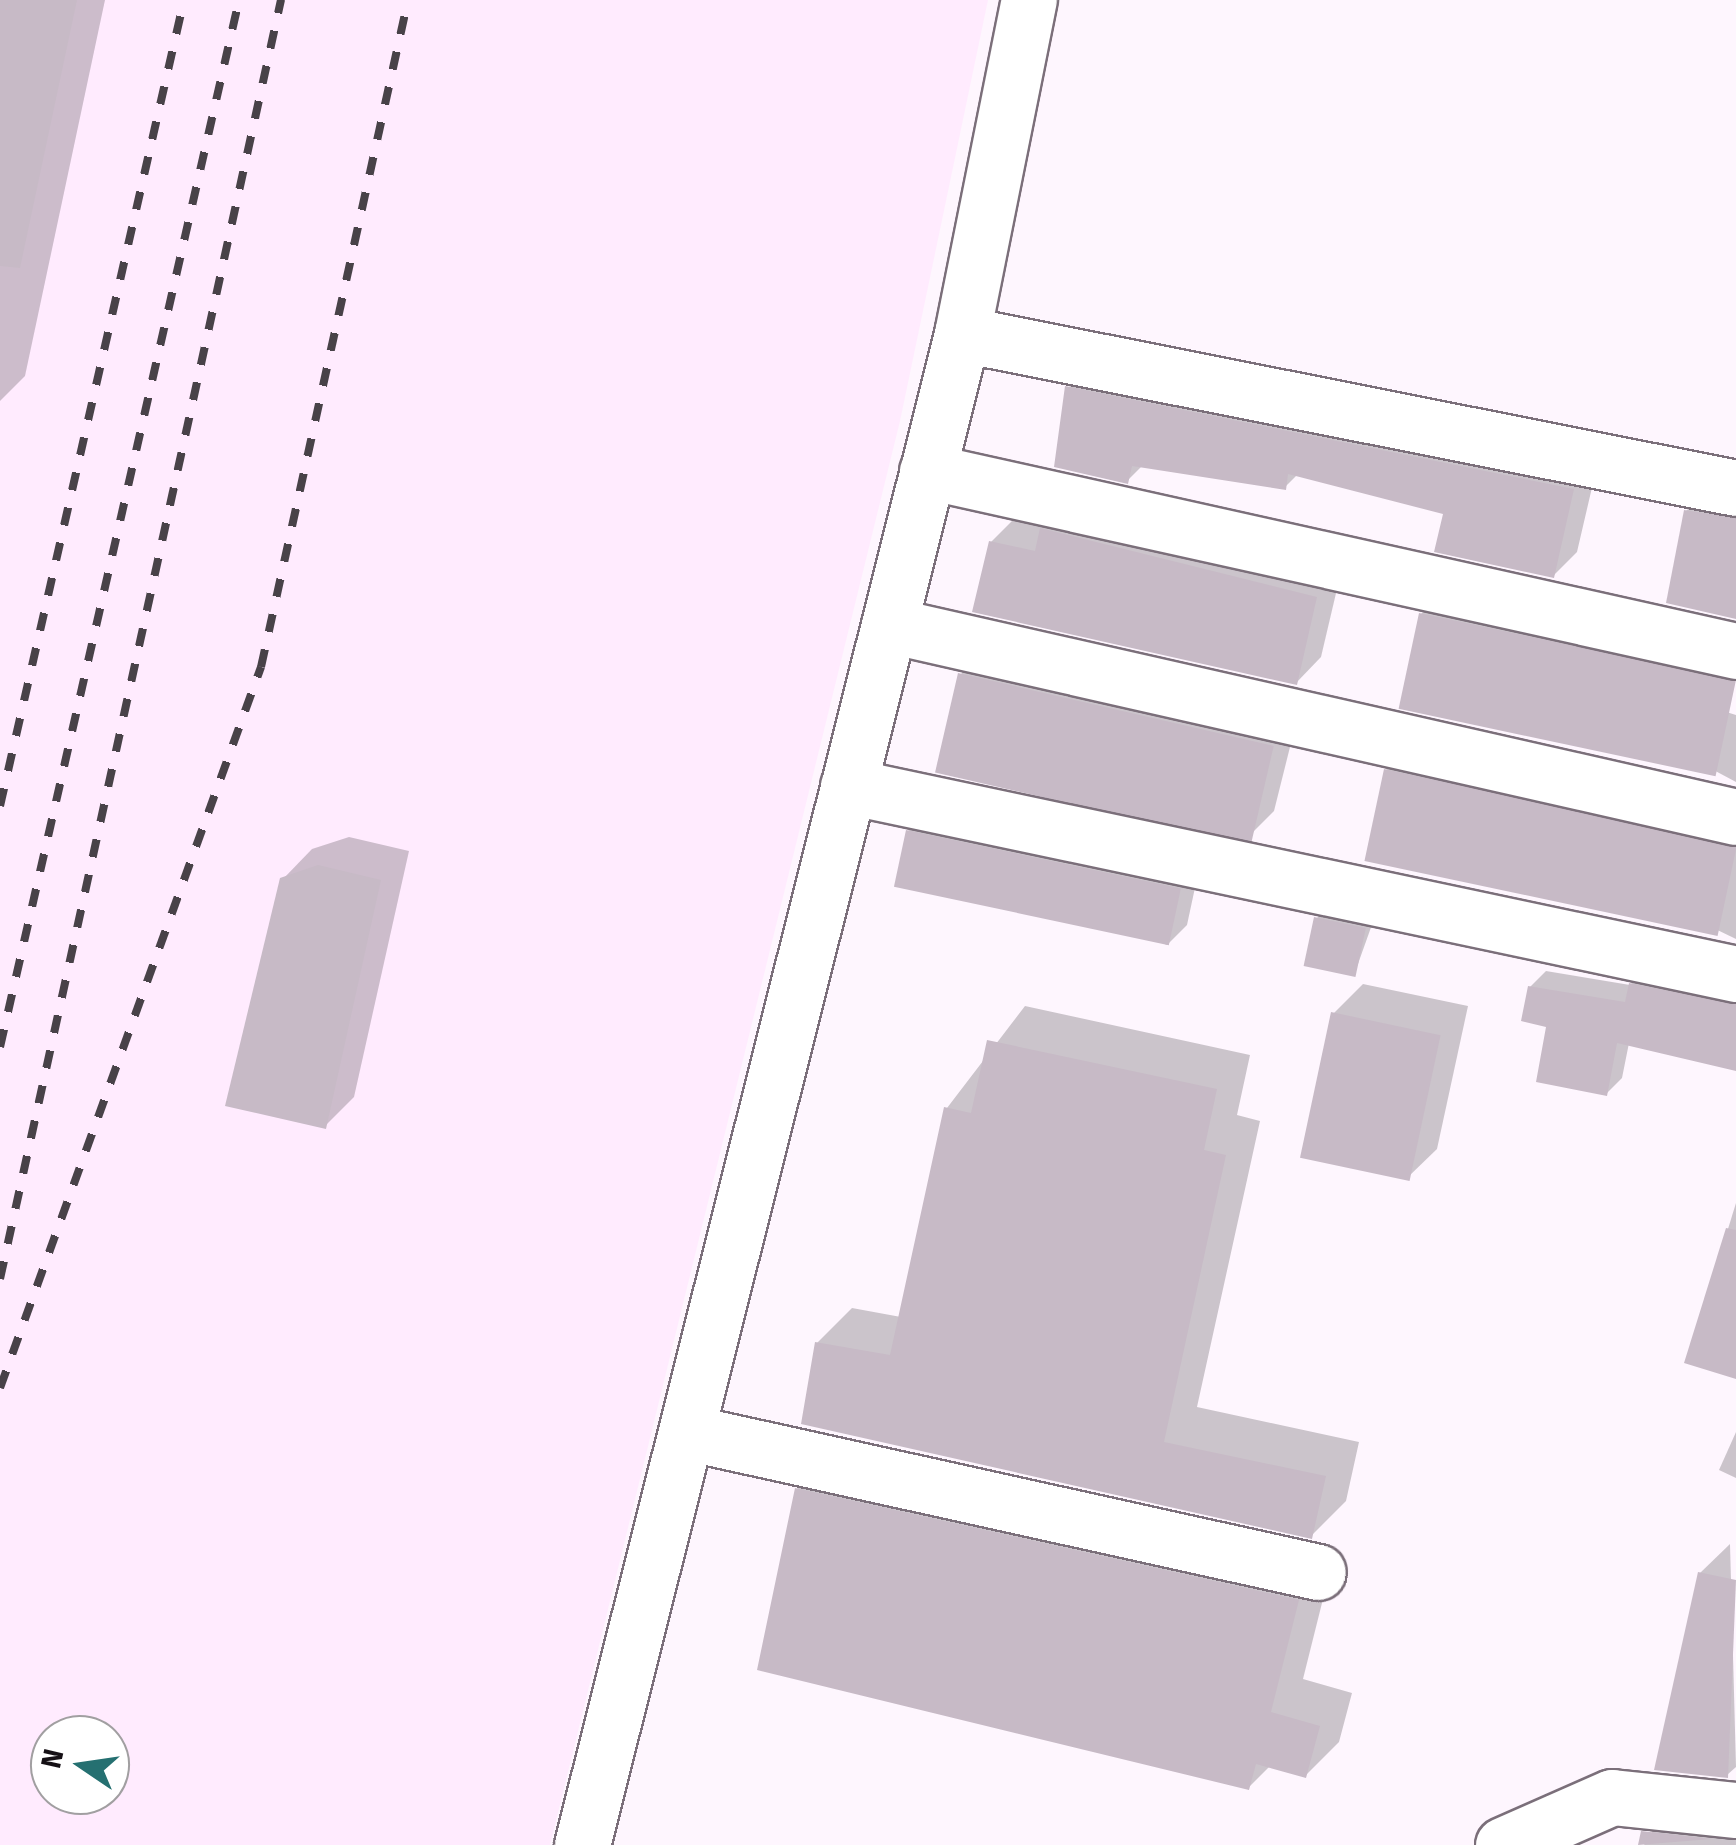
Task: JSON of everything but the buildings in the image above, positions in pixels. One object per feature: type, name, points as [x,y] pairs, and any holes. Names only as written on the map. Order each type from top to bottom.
[{"type":"street","points":[[582,1845],[962,334],[1029,0]]},
{"type":"street","points":[[962,334],[1736,488]]},
{"type":"street","points":[[927,471],[1736,650]]},
{"type":"street","points":[[888,625],[1736,817]]},
{"type":"street","points":[[848,786],[1736,974]]},
{"type":"street","points":[[686,1432],[1318,1572]]},
{"type":"street","points":[[1502,1845],[1612,1796],[1736,1810]]},
{"type":"shaded area","points":[[0,0],[988,0],[900,421],[550,1845],[0,1845]]},
{"type":"railway","points":[[0,806],[184,0]]},
{"type":"railway","points":[[0,1047],[239,0]]},
{"type":"railway","points":[[0,1279],[281,0]]},
{"type":"railway","points":[[0,1388],[261,667],[408,0]]}]
